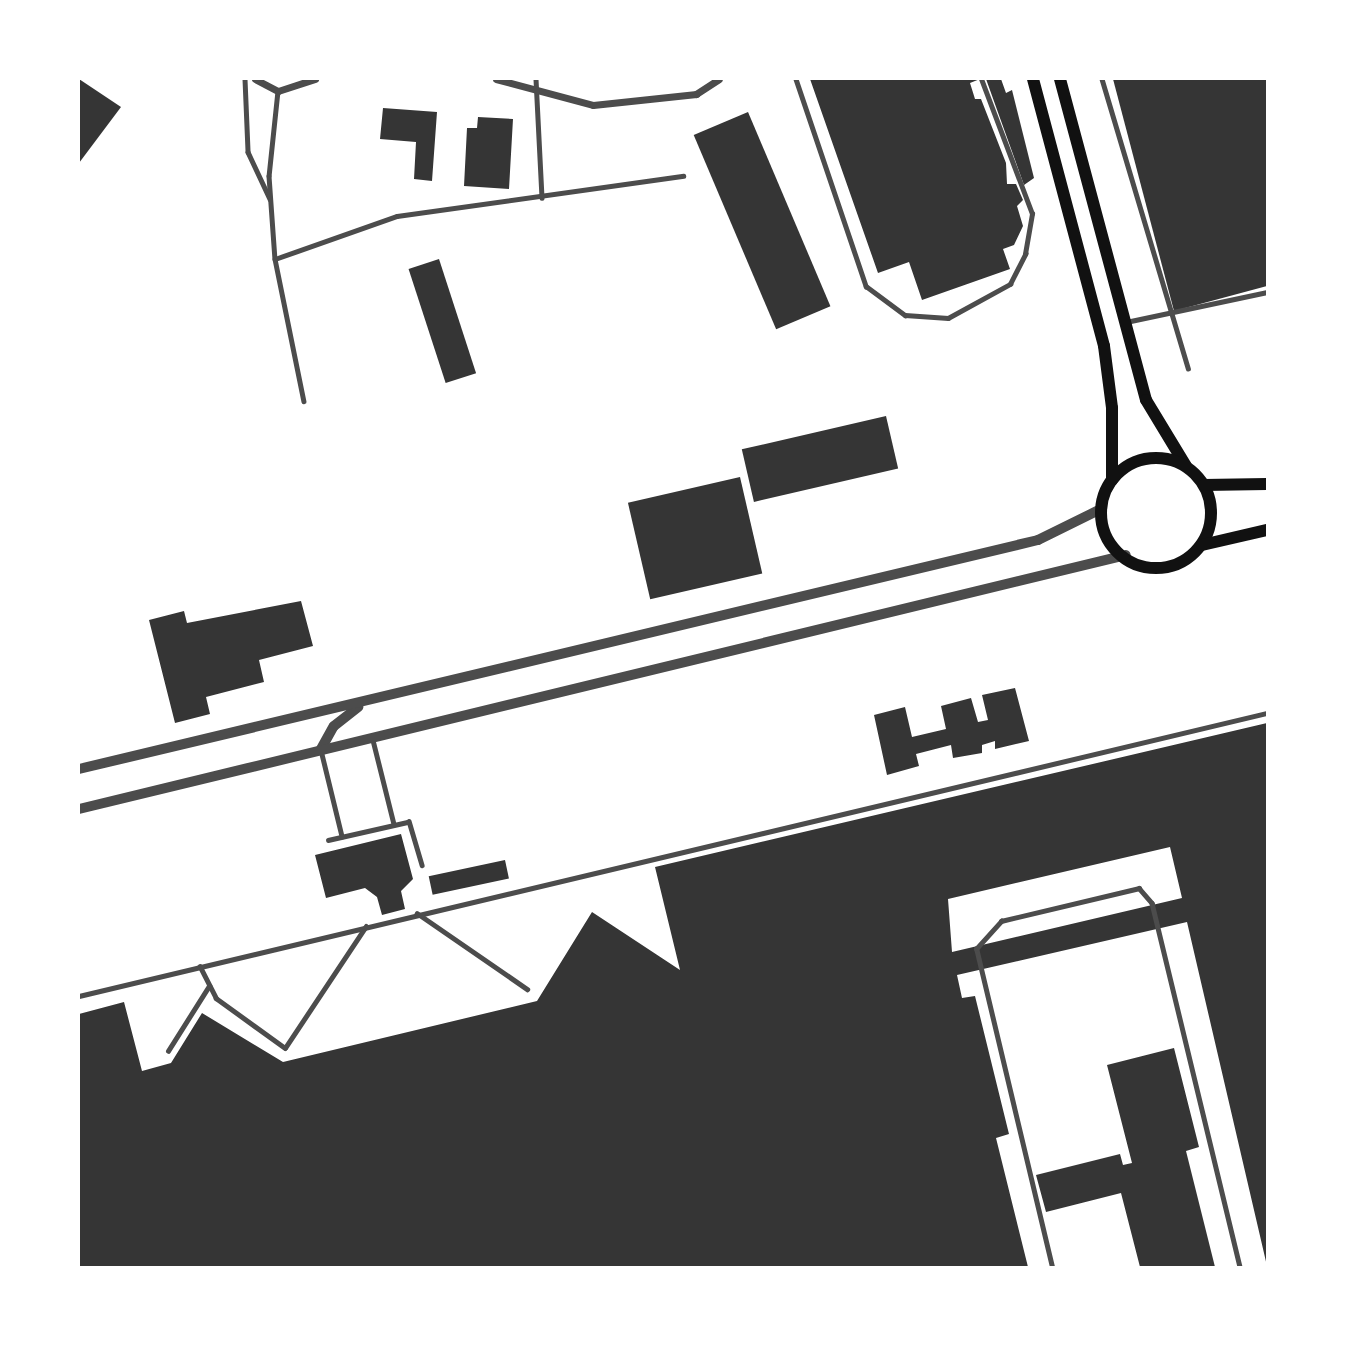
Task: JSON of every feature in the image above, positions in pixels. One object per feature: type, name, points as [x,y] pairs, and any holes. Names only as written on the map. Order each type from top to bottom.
[{"type":"main road","points":[[1033,79],[1104,345],[1112,408],[1112,480],[1101,509],[1107,539],[1126,555],[1159,569],[1176,566],[1202,545],[1267,530]]},
{"type":"main road","points":[[1060,79],[1122,323],[1146,400],[1186,466],[1204,485],[1212,515],[1202,545]]},
{"type":"main road","points":[[1112,480],[1146,459],[1186,466]]},
{"type":"main road","points":[[1204,485],[1267,484]]},
{"type":"street","points":[[255,79],[278,91],[315,79]]},
{"type":"street","points":[[496,79],[593,105],[649,103],[696,94],[719,79]]},
{"type":"street","points":[[79,769],[1038,540],[1101,509]]},
{"type":"street","points":[[79,809],[1126,555]]},
{"type":"street","points":[[321,749],[334,726],[370,700]]},
{"type":"lane","points":[[245,79],[248,152],[271,201]]},
{"type":"lane","points":[[536,79],[542,198]]},
{"type":"lane","points":[[796,79],[866,286],[905,315],[948,318],[1010,284],[1025,254],[1032,214],[981,79]]},
{"type":"lane","points":[[1102,79],[1188,368]]},
{"type":"lane","points":[[278,91],[271,201],[275,259],[304,401]]},
{"type":"lane","points":[[275,259],[397,216],[542,198],[683,176]]},
{"type":"lane","points":[[1122,323],[1171,315],[1267,292]]},
{"type":"lane","points":[[79,996],[417,913],[1267,713]]},
{"type":"lane","points":[[372,737],[394,824]]},
{"type":"lane","points":[[321,749],[342,836]]},
{"type":"lane","points":[[328,840],[408,821],[422,866]]},
{"type":"lane","points":[[1052,1267],[979,979],[976,949],[1001,920],[1124,888],[1148,892],[1240,1267]]},
{"type":"lane","points":[[417,913],[527,989]]},
{"type":"lane","points":[[200,966],[216,998],[285,1048],[366,926]]},
{"type":"lane","points":[[168,1051],[210,985]]},
{"type":"building","points":[[79,79],[121,107],[79,163]]},
{"type":"building","points":[[810,79],[980,79],[970,83],[975,99],[981,99],[1006,163],[1007,184],[1016,184],[1023,200],[1017,206],[1023,226],[1014,245],[1003,249],[1010,269],[922,300],[909,262],[878,273]]},
{"type":"building","points":[[986,79],[1001,79],[1006,93],[1012,90],[1034,178],[1024,185]]},
{"type":"building","points":[[1113,79],[1267,79],[1267,286],[1174,311]]},
{"type":"building","points":[[383,108],[437,112],[432,181],[414,179],[416,142],[380,139]]},
{"type":"building","points":[[748,112],[830,306],[776,329],[694,135]]},
{"type":"building","points":[[478,117],[513,119],[509,189],[464,186],[467,128],[477,128]]},
{"type":"building","points":[[439,259],[476,373],[446,383],[409,269]]},
{"type":"building","points":[[886,416],[898,469],[754,502],[742,449]]},
{"type":"building","points":[[740,477],[762,573],[650,599],[628,503]]},
{"type":"building","points":[[301,601],[313,646],[259,660],[264,682],[206,697],[210,714],[175,723],[149,620],[184,611],[187,623]]},
{"type":"building","points":[[1015,688],[1029,741],[995,749],[995,741],[982,745],[982,753],[953,758],[951,745],[916,754],[919,766],[887,775],[874,715],[905,707],[912,737],[946,729],[941,706],[971,698],[978,722],[988,720],[982,695]]},
{"type":"building","points":[[1267,723],[1267,1266],[1187,922],[957,975],[962,998],[975,996],[1009,1134],[996,1138],[1028,1267],[79,1267],[79,1014],[124,1002],[142,1071],[171,1063],[202,1013],[283,1062],[537,1001],[592,912],[680,970],[655,867]],"holes":[[[1170,847],[1182,898],[952,952],[948,899]]]},
{"type":"building","points":[[401,834],[413,879],[401,891],[405,909],[382,915],[377,897],[365,888],[326,898],[315,855]]},
{"type":"building","points":[[505,860],[509,879],[433,895],[429,876]]},
{"type":"building","points":[[1174,1048],[1199,1147],[1186,1151],[1215,1267],[1140,1267],[1121,1193],[1046,1212],[1036,1175],[1120,1154],[1123,1165],[1132,1163],[1107,1065]]}]
